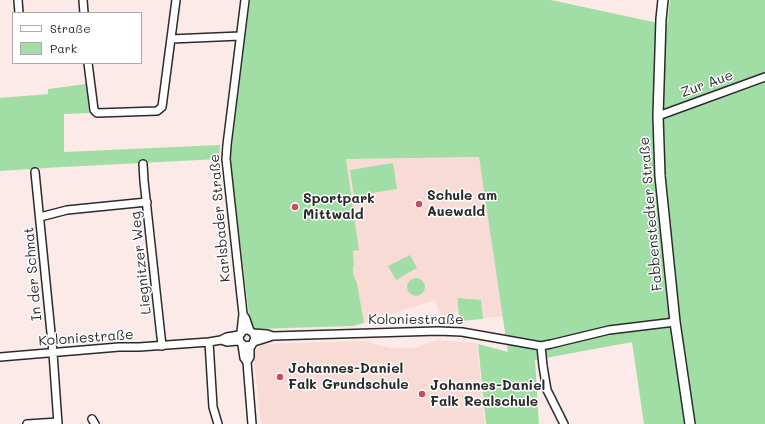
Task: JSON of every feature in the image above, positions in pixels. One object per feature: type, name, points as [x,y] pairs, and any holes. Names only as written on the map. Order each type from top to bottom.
[{"type":"street","points":[[18,0],[19,12]]},
{"type":"street","points":[[83,0],[84,12]]},
{"type":"street","points":[[88,64],[94,110],[97,113],[157,111],[162,107],[176,0]]},
{"type":"street","name":"Karlsbader Straße","points":[[240,333],[243,314],[226,159],[245,0]]},
{"type":"street","name":"Fabbenstedter Straße","points":[[663,0],[658,116],[660,176],[675,322],[690,424]]},
{"type":"street","points":[[171,39],[240,36]]},
{"type":"street","name":"Zur Aue","points":[[658,116],[765,77]]},
{"type":"street","name":"Liegnitzer Weg","points":[[144,164],[144,181],[162,346]]},
{"type":"street","name":"In der Schnat","points":[[35,172],[53,352],[58,423]]},
{"type":"street","name":"Liegnitzer Weg","points":[[90,207],[147,202]]},
{"type":"street","name":"In der Schnat","points":[[40,217],[67,210],[90,207]]},
{"type":"street","name":"Karlsbader Straße","points":[[243,314],[252,332]]},
{"type":"street","name":"Koloniestraße","points":[[253,343],[273,336],[459,331],[541,346],[609,330],[675,322]]},
{"type":"street","points":[[247,362],[250,358],[250,348],[255,338],[252,332],[247,330],[240,333],[238,337],[244,358],[247,362],[252,424]]},
{"type":"street","name":"Koloniestraße","points":[[252,332],[273,336]]},
{"type":"street","name":"Koloniestraße","points":[[0,357],[119,347],[162,346],[209,342],[221,340],[240,333]]},
{"type":"street","name":"Koloniestraße","points":[[221,340],[241,344]]},
{"type":"street","points":[[209,342],[213,407],[218,424]]},
{"type":"street","points":[[241,344],[245,346],[253,343]]},
{"type":"street","points":[[541,346],[547,390],[564,424]]},
{"type":"street","points":[[27,424],[58,423]]},
{"type":"shaded area","name":"Schule am Auewald","points":[[479,157],[503,316],[460,321],[458,311],[441,316],[435,300],[364,323],[357,283],[353,274],[353,251],[359,250],[346,159]]},
{"type":"shaded area","points":[[437,340],[477,343],[485,424],[261,424],[254,360],[255,351],[263,344],[364,341],[391,348],[415,348]]},
{"type":"green space","points":[[250,0],[551,0],[667,25],[670,0],[765,0],[765,424],[644,424],[632,342],[535,360],[539,424],[486,424],[478,344],[508,352],[479,157],[346,159],[359,250],[353,251],[353,274],[357,283],[364,323],[353,326],[255,329],[250,324],[230,159]]},
{"type":"green space","points":[[86,84],[89,113],[64,114],[64,152],[220,145],[219,159],[0,171],[0,98],[48,94],[48,89]]},
{"type":"green space","points":[[393,163],[397,189],[354,196],[350,170]]},
{"type":"green space","points":[[410,255],[417,268],[396,280],[388,266]]},
{"type":"green space","points":[[416,278],[420,279],[424,283],[424,291],[420,295],[416,296],[412,295],[408,291],[407,287],[408,283],[412,279]]},
{"type":"green space","points":[[458,298],[481,300],[483,319],[460,321]]},
{"type":"place","name":"Schule am Auewald","points":[[419,204]]},
{"type":"place","name":"Sportpark Mittwald","points":[[295,207]]},
{"type":"place","name":"Johannes-Daniel Falk Grundschule","points":[[280,377]]},
{"type":"place","name":"Johannes-Daniel Falk Realschule","points":[[422,394]]}]
